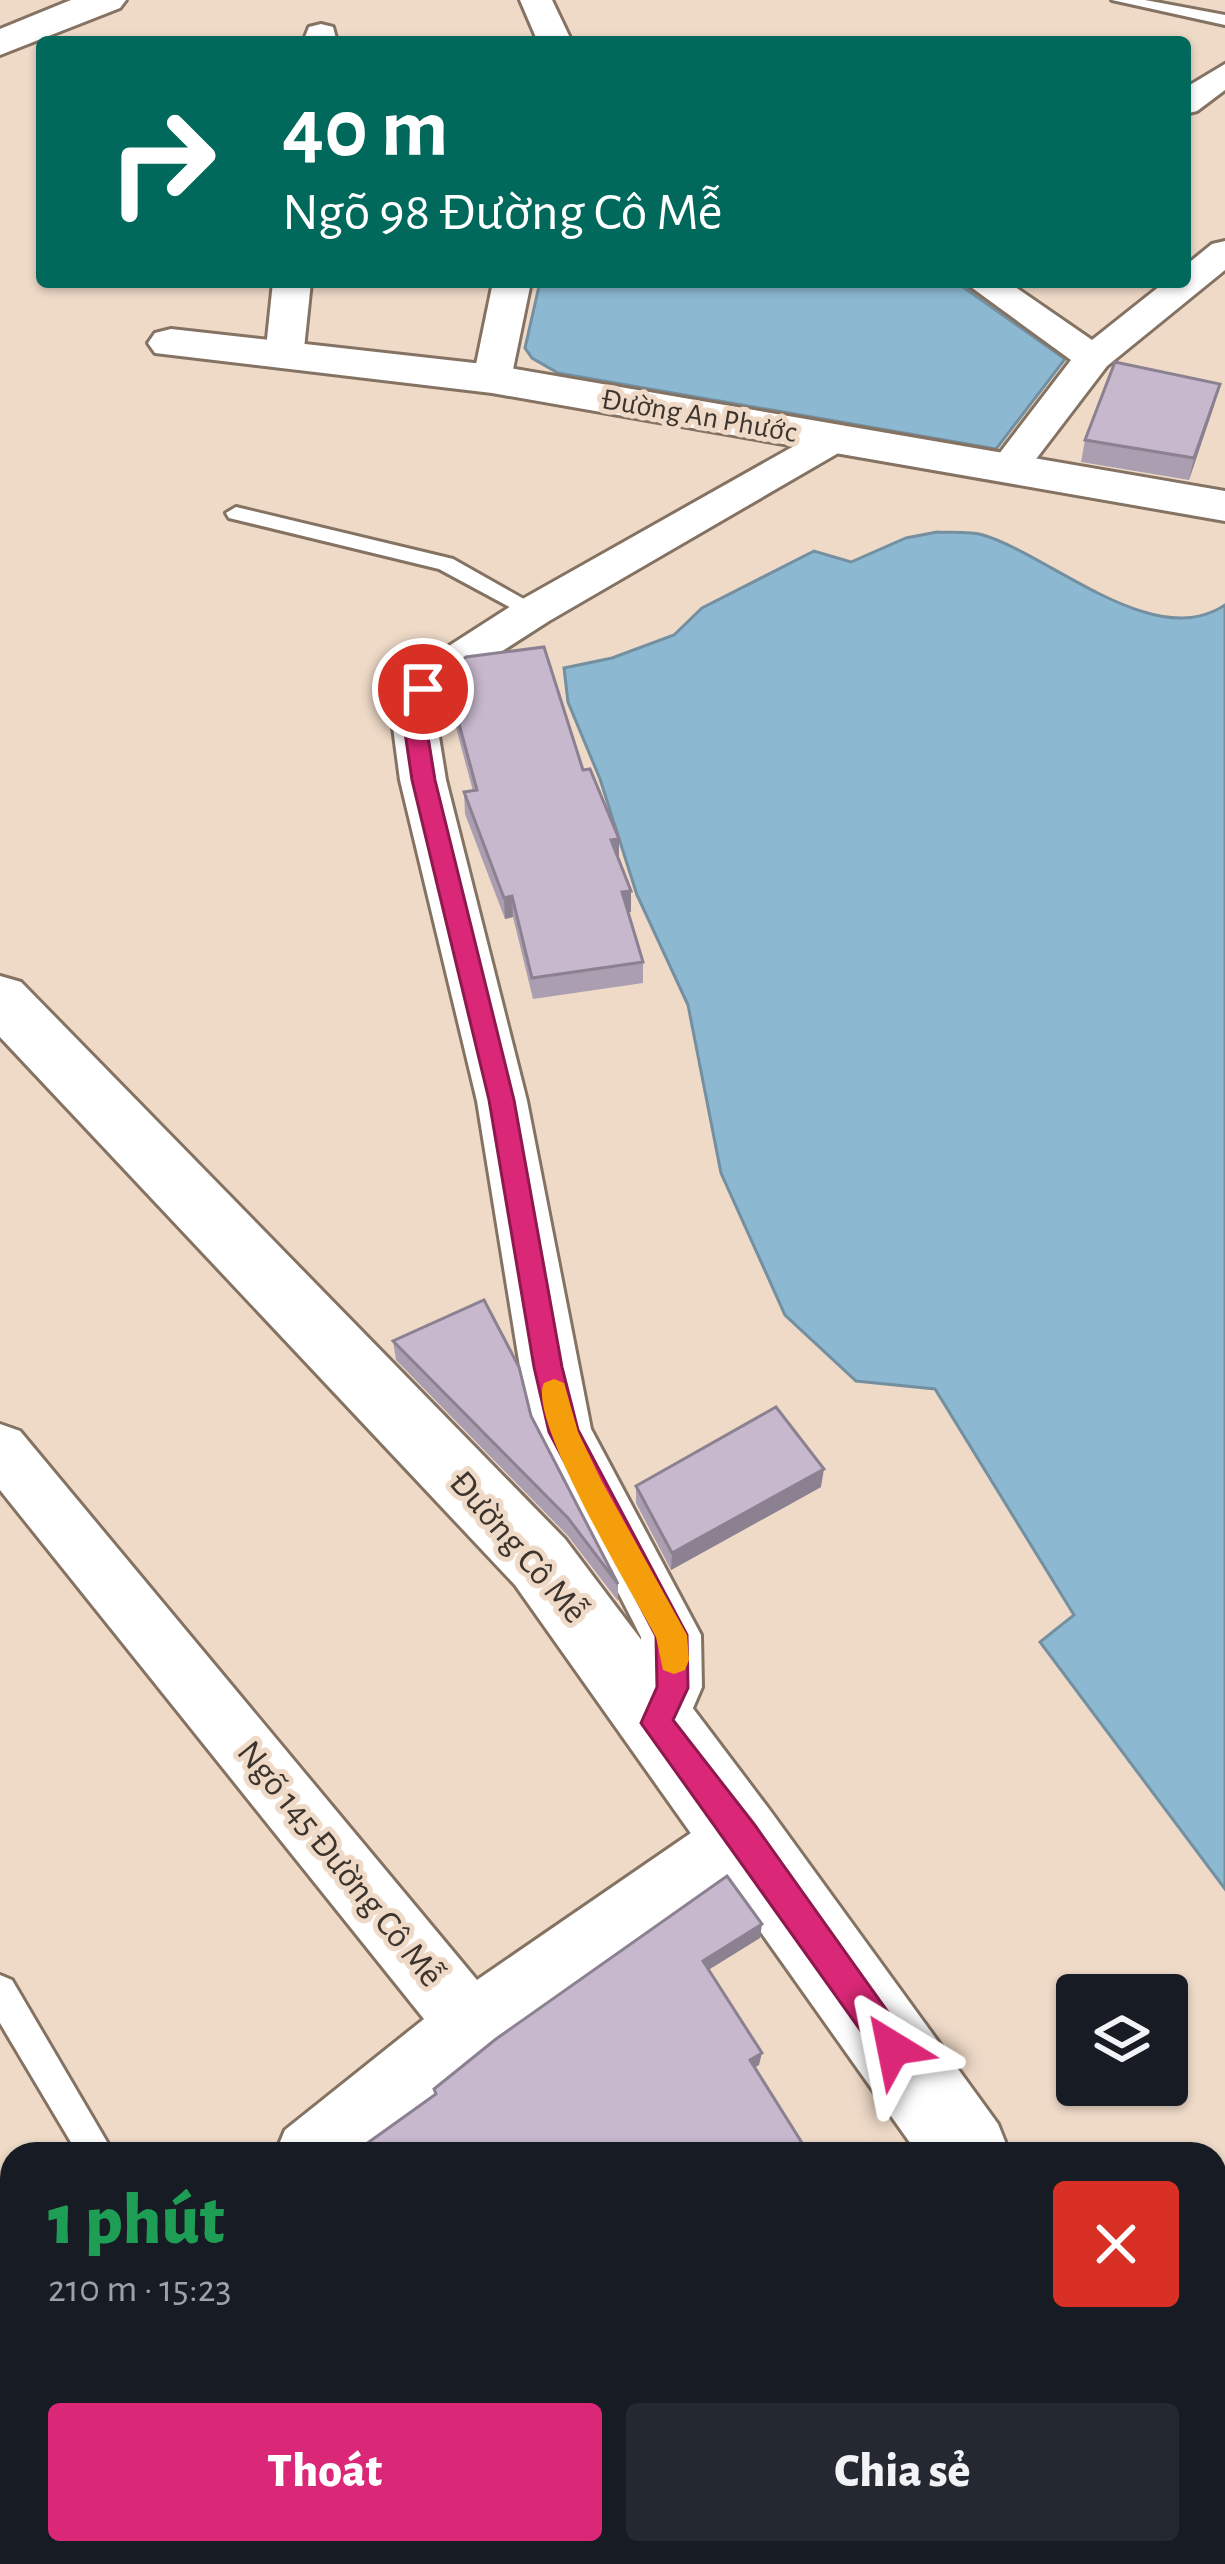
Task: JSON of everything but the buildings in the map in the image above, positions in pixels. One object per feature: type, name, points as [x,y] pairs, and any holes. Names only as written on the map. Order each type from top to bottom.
[{"type":"street","points":[[0,43],[106,0]]},
{"type":"street","points":[[536,0],[552,36]]},
{"type":"street","points":[[1191,100],[1225,74]]},
{"type":"street","points":[[1191,279],[1225,252]]},
{"type":"street","points":[[284,358],[291,288]]},
{"type":"street","points":[[492,379],[511,288]]},
{"type":"street","points":[[1004,288],[1093,358]]},
{"type":"street","points":[[1009,467],[1093,358],[1180,288]]},
{"type":"street","name":"Đường An Phước","points":[[172,343],[492,379],[1225,506]]},
{"type":"street","points":[[656,1723],[672,1688],[671,1635],[564,1432],[548,1367],[502,1100],[423,780],[413,712],[423,689],[453,663],[534,611],[833,440]]},
{"type":"street","name":"Đường Cô Mễ","points":[[0,998],[540,1562],[742,1834],[960,2142]]},
{"type":"street","name":"Ngõ 145 Đường Cô Mễ","points":[[0,1448],[471,2024]]},
{"type":"street","points":[[324,2142],[471,2024],[742,1834]]},
{"type":"lane","points":[[1120,0],[1225,20]]},
{"type":"lane","points":[[236,513],[446,564],[534,611]]},
{"type":"lane","points":[[0,1992],[90,2142]]},
{"type":"water","points":[[539,288],[964,288],[1065,359],[996,449],[558,373],[532,358],[525,348]]},
{"type":"water","points":[[937,532],[983,535],[1135,609],[1167,617],[1197,617],[1225,605],[1225,1889],[1040,1642],[1074,1615],[935,1389],[856,1381],[785,1315],[721,1173],[688,1005],[637,895],[600,779],[568,702],[564,668],[612,658],[674,635],[702,608],[814,551],[851,562],[906,538]]},
{"type":"slow traffic","points":[[554,1391],[564,1432],[671,1635],[674,1660]]},
{"type":"route","points":[[423,689],[413,712],[423,780],[502,1100],[548,1367],[564,1432],[671,1635],[672,1688],[656,1723],[742,1834],[893,2048]]}]
